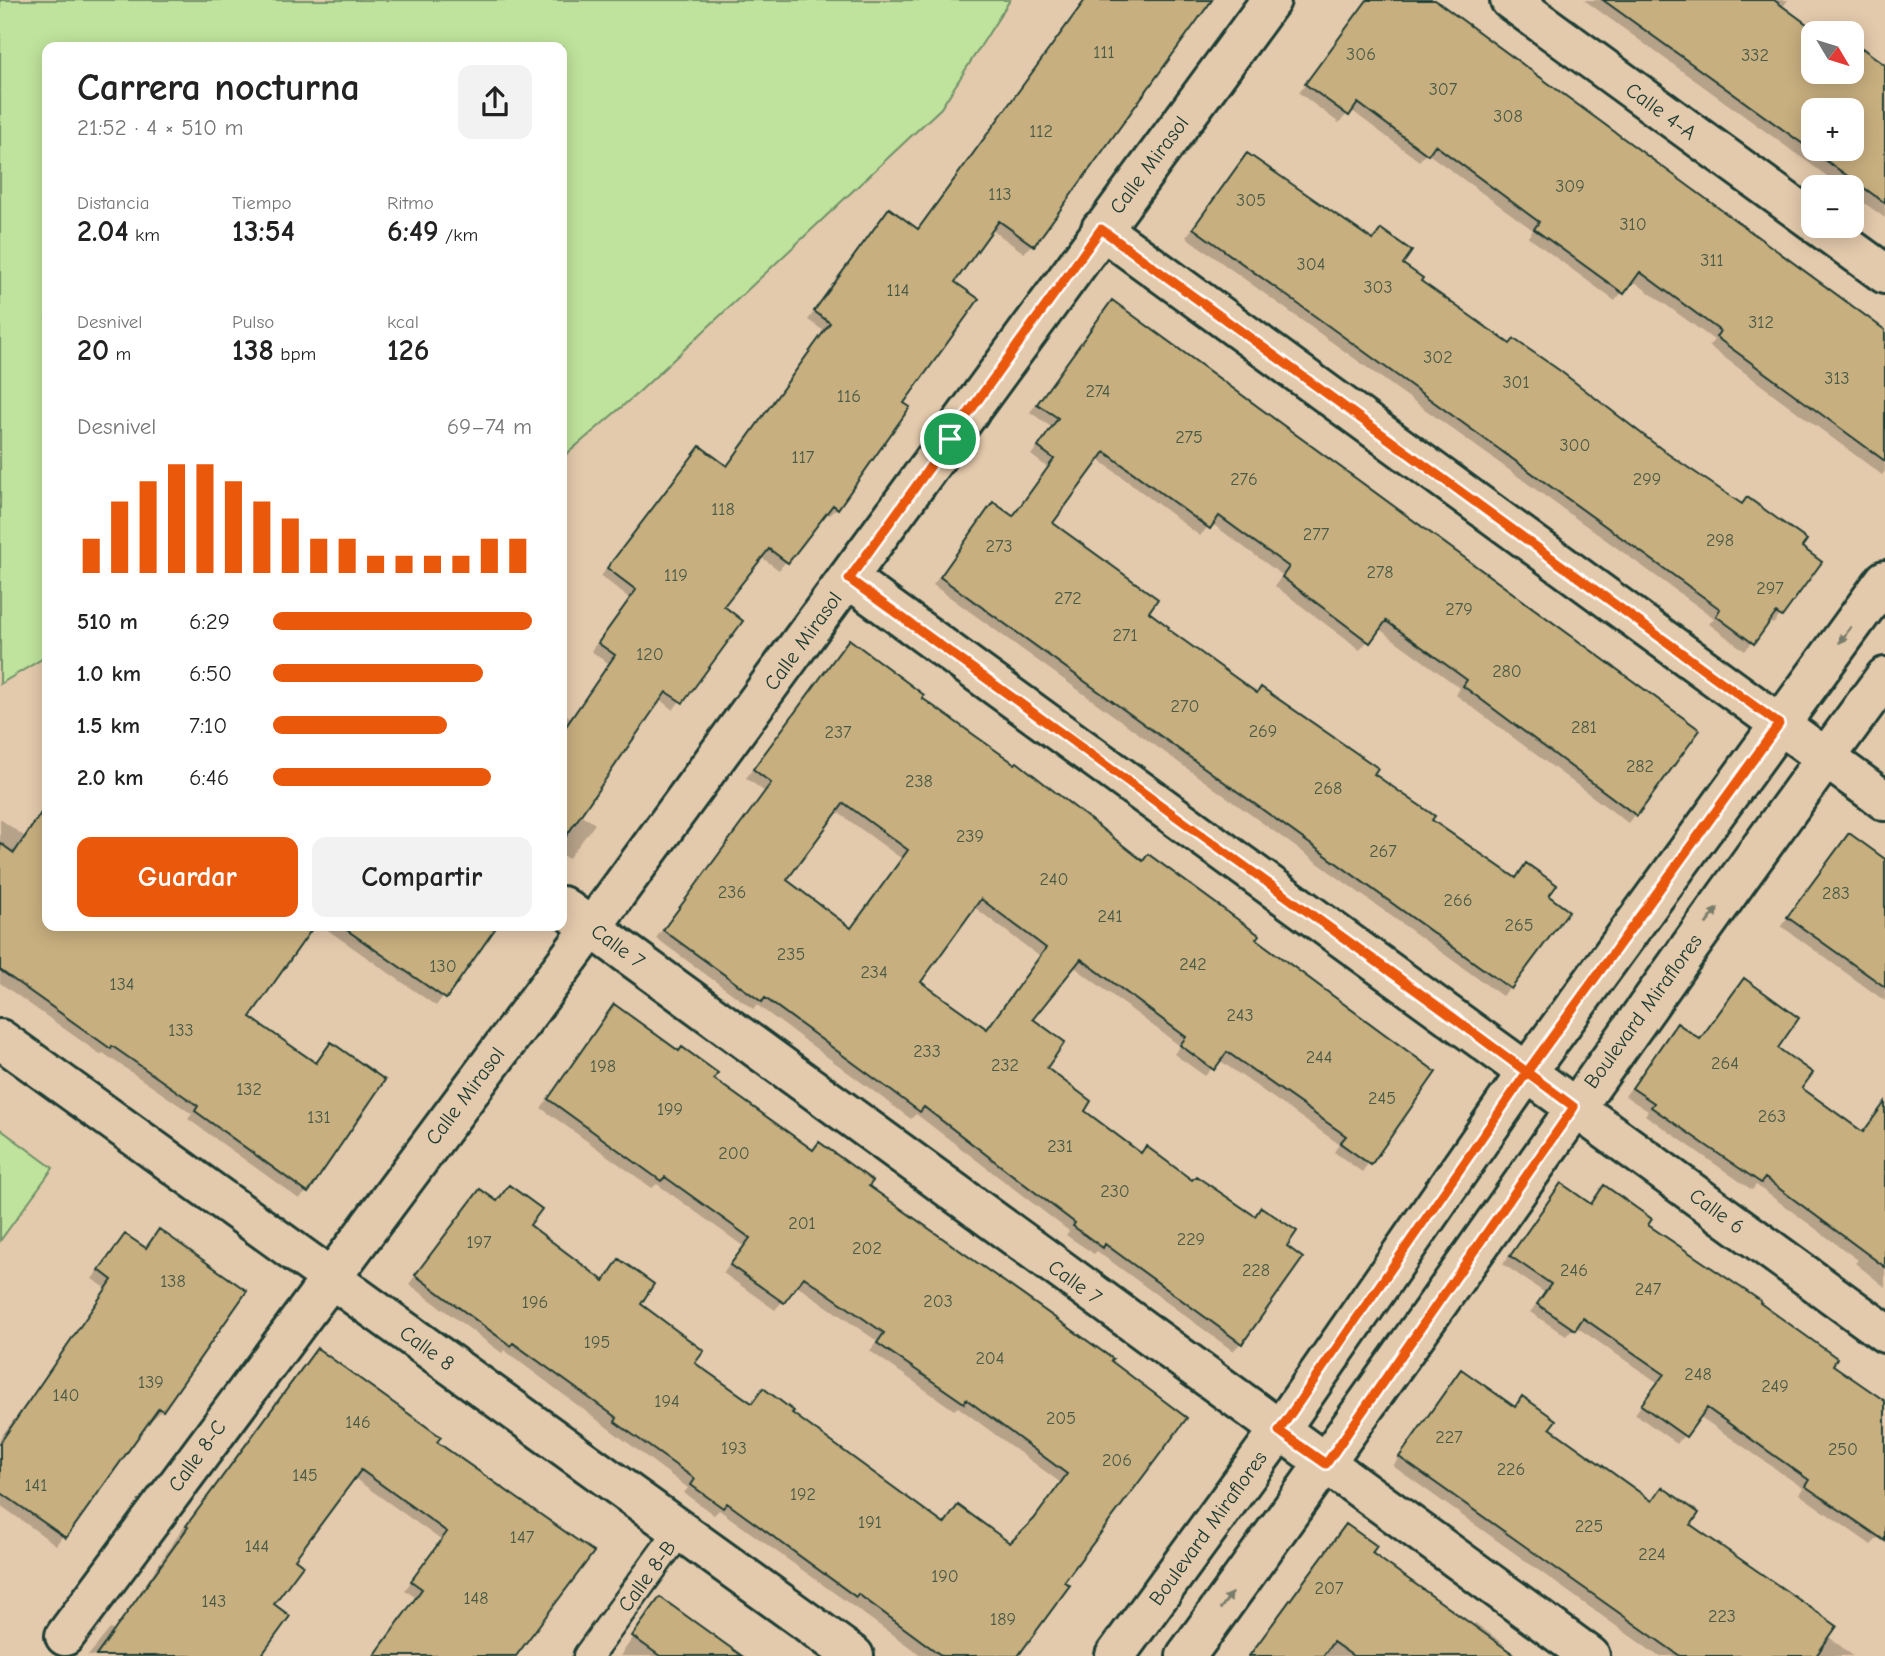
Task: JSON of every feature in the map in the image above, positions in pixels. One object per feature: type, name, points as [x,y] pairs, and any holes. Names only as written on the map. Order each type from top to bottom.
[{"type":"street","name":"Calle Mirasol","points":[[567,931],[849,579],[1101,229],[1271,0]]},
{"type":"street","name":"Calle 4-A","points":[[1510,0],[1801,212]]},
{"type":"street","points":[[1101,229],[1885,801]]},
{"type":"street","points":[[1836,238],[1885,274]]},
{"type":"street","name":"Calle 6","points":[[849,579],[1885,1333]]},
{"type":"street","name":"Boulevard Miraflores","points":[[1115,1656],[1279,1431],[1550,1089],[1803,741],[1885,580]]},
{"type":"street","name":"Boulevard Miraflores","points":[[1186,1656],[1326,1464],[1550,1089],[1803,741],[1885,677]]},
{"type":"street","name":"Calle 7","points":[[577,916],[1590,1656]]},
{"type":"street","name":"Calle Mirasol","points":[[329,1277],[567,931]]},
{"type":"street","name":"Calle 8","points":[[0,1039],[854,1656]]},
{"type":"street","name":"Calle 8-C","points":[[65,1636],[329,1277]]},
{"type":"lane","name":"Calle 8-B","points":[[588,1656],[680,1530]]},
{"type":"green space","points":[[0,0],[1010,0],[941,108],[639,392],[567,454],[567,42],[42,42],[42,659],[0,684]]},
{"type":"green space","points":[[0,1129],[53,1168],[0,1241]]},
{"type":"building","points":[[1085,0],[1212,0],[1034,246],[999,221],[955,282],[979,299],[904,403],[910,407],[838,509],[833,505],[788,563],[769,549],[724,606],[743,621],[683,703],[666,692],[567,835],[567,725],[615,655],[598,643],[636,590],[607,568],[700,446],[727,466],[830,323],[814,311],[889,208],[918,229]]},
{"type":"building","points":[[1367,0],[1435,0],[1885,330],[1885,461],[1716,337],[1720,331],[1640,272],[1624,294],[1534,229],[1539,222],[1435,145],[1428,155],[1358,103],[1349,116],[1305,84]]},
{"type":"building","points":[[1603,0],[1774,0],[1803,21],[1801,84],[1864,84],[1864,49],[1885,65],[1885,203],[1864,188],[1864,175],[1846,175],[1827,161],[1864,161],[1864,98],[1801,98],[1801,143]]},
{"type":"building","points":[[1247,153],[1373,240],[1381,229],[1412,251],[1403,264],[1423,278],[1421,281],[1510,344],[1514,339],[1559,370],[1668,454],[1742,504],[1747,497],[1807,540],[1802,547],[1822,562],[1782,617],[1776,613],[1754,644],[1716,616],[1720,609],[1193,228]]},
{"type":"building","points":[[1112,300],[1700,730],[1637,816],[1463,686],[1467,680],[1386,621],[1370,643],[1282,577],[1289,567],[1219,516],[1210,529],[1105,452],[1053,523],[1158,599],[1149,612],[1169,627],[1168,629],[1257,693],[1261,687],[1378,768],[1374,774],[1435,816],[1432,820],[1516,878],[1526,863],[1557,885],[1549,896],[1569,911],[1511,989],[940,577],[993,502],[1013,516],[1054,459],[1038,447],[1058,418],[1037,404]]},
{"type":"building","points":[[849,639],[924,695],[922,698],[1015,764],[1017,762],[1143,861],[1148,854],[1259,935],[1256,939],[1436,1072],[1371,1165],[1340,1143],[1346,1136],[1227,1052],[1214,1070],[1180,1045],[1186,1037],[1081,959],[1033,1019],[1065,1042],[1047,1068],[1091,1101],[1085,1111],[1141,1153],[1146,1146],[1192,1180],[1196,1176],[1255,1216],[1261,1207],[1297,1231],[1287,1246],[1303,1258],[1242,1344],[1105,1244],[1103,1248],[1073,1226],[1075,1223],[924,1107],[920,1112],[765,998],[762,1002],[663,930],[771,783],[753,769]],"holes":[[[844,803],[908,850],[851,928],[787,880]],[[981,899],[1046,948],[987,1029],[921,982]]]},
{"type":"building","points":[[42,811],[42,931],[310,931],[250,1017],[316,1063],[331,1042],[385,1080],[308,1193],[195,1111],[198,1106],[112,1046],[111,1049],[0,970],[0,843],[14,853]]},
{"type":"building","points":[[1849,833],[1885,859],[1885,987],[1787,917]]},
{"type":"building","points":[[348,931],[494,931],[446,999]]},
{"type":"building","points":[[1744,978],[1799,1018],[1778,1048],[1813,1073],[1802,1088],[1863,1132],[1885,1102],[1885,1267],[1765,1178],[1761,1183],[1651,1107],[1654,1103],[1632,1088],[1677,1023],[1700,1039]]},
{"type":"building","points":[[614,1004],[679,1051],[682,1047],[718,1073],[714,1079],[813,1150],[819,1142],[873,1181],[869,1186],[1113,1359],[1111,1361],[1187,1418],[1064,1582],[1070,1585],[1018,1656],[942,1656],[727,1503],[723,1508],[691,1485],[695,1479],[615,1422],[617,1418],[513,1343],[511,1346],[415,1275],[480,1189],[497,1201],[509,1185],[542,1209],[530,1225],[604,1281],[619,1259],[654,1284],[641,1304],[704,1351],[695,1363],[752,1403],[763,1388],[794,1411],[792,1413],[944,1524],[958,1505],[1010,1543],[1034,1519],[1067,1474],[966,1399],[964,1403],[877,1343],[884,1333],[804,1277],[784,1303],[730,1265],[750,1238],[665,1177],[661,1181],[548,1099]]},
{"type":"building","points":[[1561,1183],[1591,1204],[1604,1185],[1652,1219],[1648,1225],[1761,1301],[1760,1303],[1837,1358],[1833,1365],[1885,1401],[1885,1541],[1805,1486],[1809,1480],[1707,1408],[1686,1437],[1641,1405],[1664,1374],[1583,1318],[1575,1330],[1537,1304],[1551,1284],[1510,1256]]},
{"type":"building","points":[[159,1229],[247,1291],[163,1411],[159,1408],[66,1538],[0,1492],[0,1443],[112,1280],[99,1270],[125,1234],[146,1248]]},
{"type":"building","points":[[317,1348],[441,1437],[437,1442],[594,1552],[516,1656],[374,1656],[422,1589],[411,1581],[447,1532],[361,1470],[295,1559],[303,1565],[274,1604],[290,1616],[261,1656],[96,1656],[188,1527],[186,1526]]},
{"type":"building","points":[[1461,1369],[1515,1407],[1522,1396],[1556,1420],[1550,1428],[1652,1501],[1662,1487],[1699,1513],[1691,1525],[1837,1626],[1816,1656],[1680,1656],[1399,1457]]},
{"type":"building","points":[[1346,1524],[1377,1546],[1372,1553],[1516,1656],[1353,1656],[1333,1642],[1323,1656],[1249,1656]]},
{"type":"building","points":[[660,1597],[742,1656],[660,1656],[632,1636]]},
{"type":"route","points":[[950,439],[849,579],[1443,1010],[1527,1072],[1574,1107],[1326,1464],[1279,1431],[1527,1072],[1779,724],[1101,229],[950,439]]}]
